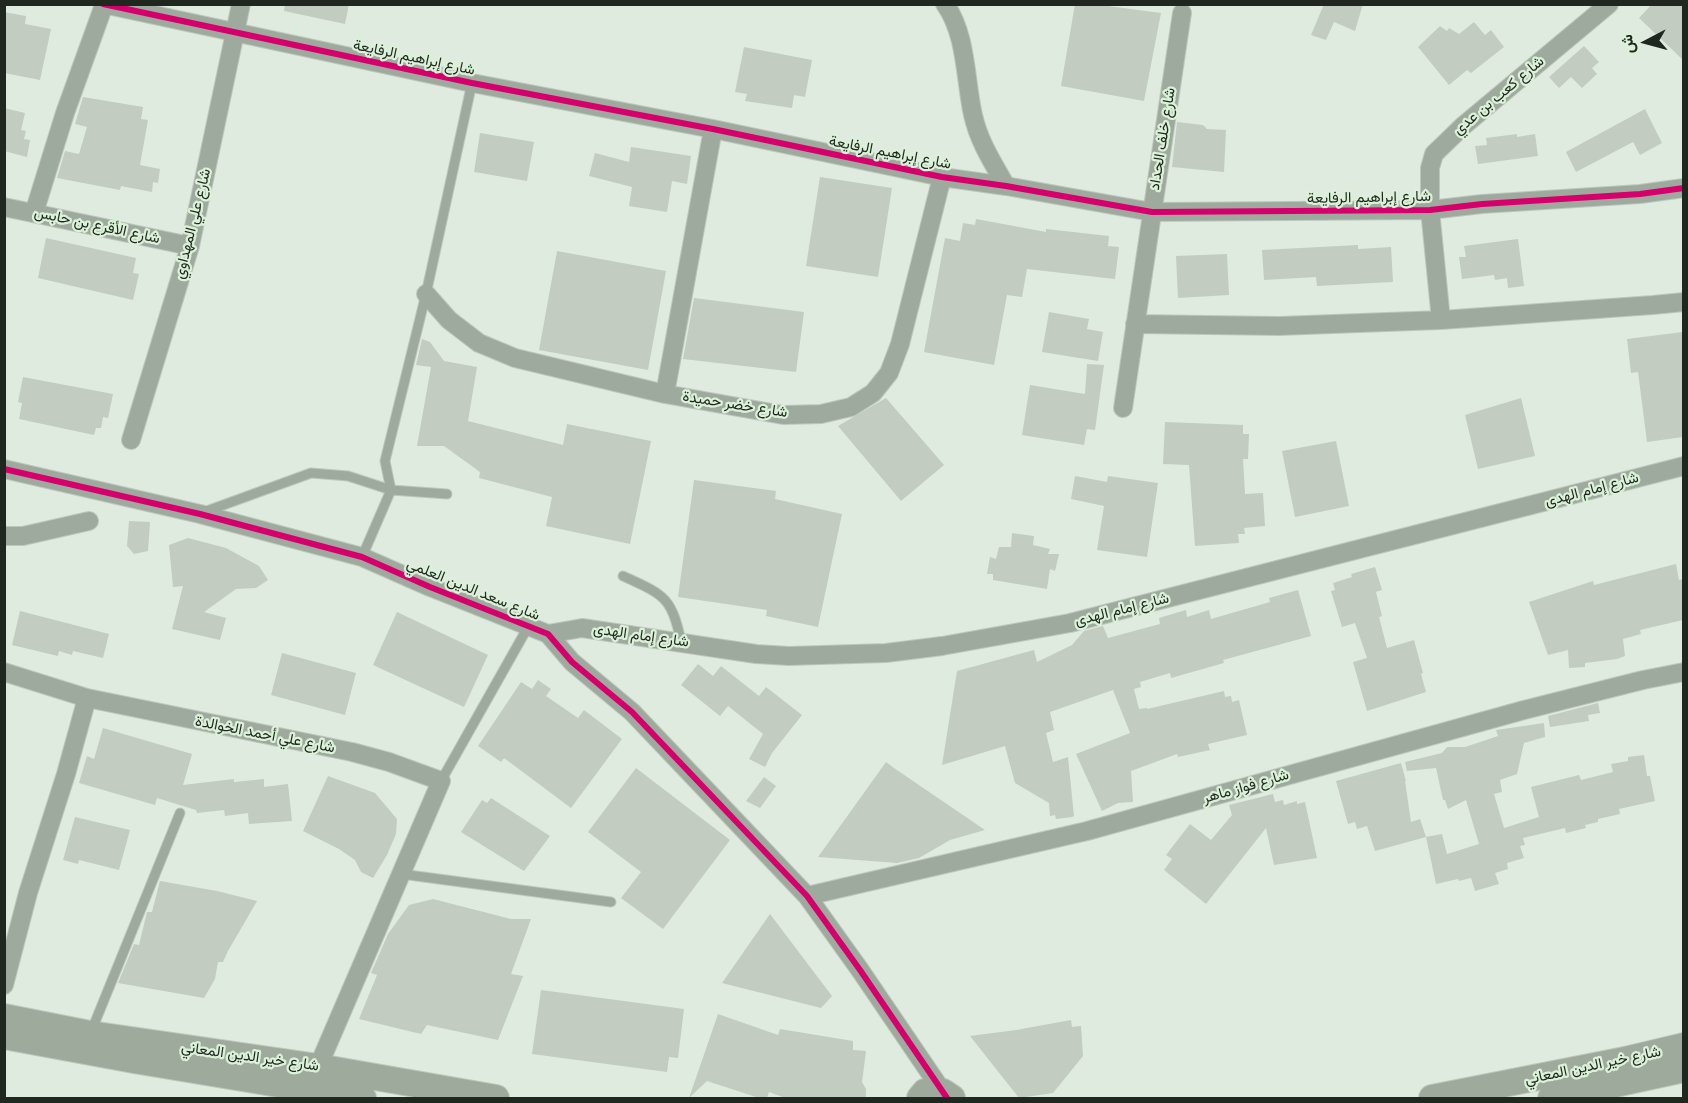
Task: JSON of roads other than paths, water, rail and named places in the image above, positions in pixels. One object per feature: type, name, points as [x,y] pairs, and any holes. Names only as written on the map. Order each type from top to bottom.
[{"type":"street","name":"شارع علي المهداوي","points":[[131,440],[190,246],[241,4]]},
{"type":"street","points":[[945,4],[951,14],[962,49],[974,117],[985,151],[1006,186]]},
{"type":"street","name":"شارع كعب بن عدي","points":[[1441,320],[1430,210],[1430,168],[1434,154],[1440,146],[1609,4]]},
{"type":"street","name":"شارع إبراهيم الرفايعة","points":[[103,5],[472,83],[713,129],[942,177],[1152,212],[1430,210],[1640,194],[1683,188]]},
{"type":"street","points":[[34,213],[65,113],[103,5]]},
{"type":"street","name":"شارع خلف الحداد","points":[[1123,408],[1182,13]]},
{"type":"street","points":[[665,394],[713,129]]},
{"type":"street","name":"شارع خضر حميدة","points":[[426,294],[449,320],[479,343],[515,358],[665,394],[783,415],[821,414],[851,407],[873,393],[889,373],[900,344],[942,177]]},
{"type":"street","name":"شارع الأقرع بن حابس","points":[[4,207],[190,246]]},
{"type":"street","points":[[1135,324],[1279,326],[1441,320],[1683,302]]},
{"type":"street","name":"شارع إمام الهدى","points":[[548,634],[582,628],[756,654],[789,656],[886,653],[942,646],[1070,623],[1683,466]]},
{"type":"street","name":"شارع سعد الدين العلمي","points":[[4,469],[200,514],[362,557],[548,634],[572,662],[632,712],[807,896],[905,1037],[936,1096]]},
{"type":"street","points":[[4,536],[23,536],[89,521]]},
{"type":"street","name":"شارع علي أحمد الخوالدة","points":[[4,672],[87,698],[352,752],[389,762],[441,781]]},
{"type":"street","name":"شارع فواز ماهر","points":[[807,896],[1088,831],[1524,710],[1683,672]]},
{"type":"street","points":[[4,985],[28,893],[56,808],[87,698]]},
{"type":"street","points":[[318,1067],[441,781]]},
{"type":"street","name":"شارع خير الدين المعاني","points":[[4,1017],[90,1034],[318,1067],[496,1098]]},
{"type":"street","name":"شارع خير الدين المعاني","points":[[4,1036],[363,1098]]},
{"type":"street","name":"شارع خير الدين المعاني","points":[[1432,1098],[1683,1046]]},
{"type":"street","name":"شارع خير الدين المعاني","points":[[1551,1098],[1683,1069]]},
{"type":"lane","points":[[362,557],[391,490],[385,461],[426,294],[472,83]]},
{"type":"lane","points":[[200,514],[311,473],[348,476],[391,490],[447,494]]},
{"type":"lane","points":[[623,576],[660,593],[676,616],[681,642]]},
{"type":"lane","points":[[441,781],[528,627]]},
{"type":"lane","points":[[90,1034],[180,813]]},
{"type":"lane","points":[[400,874],[611,902]]}]
